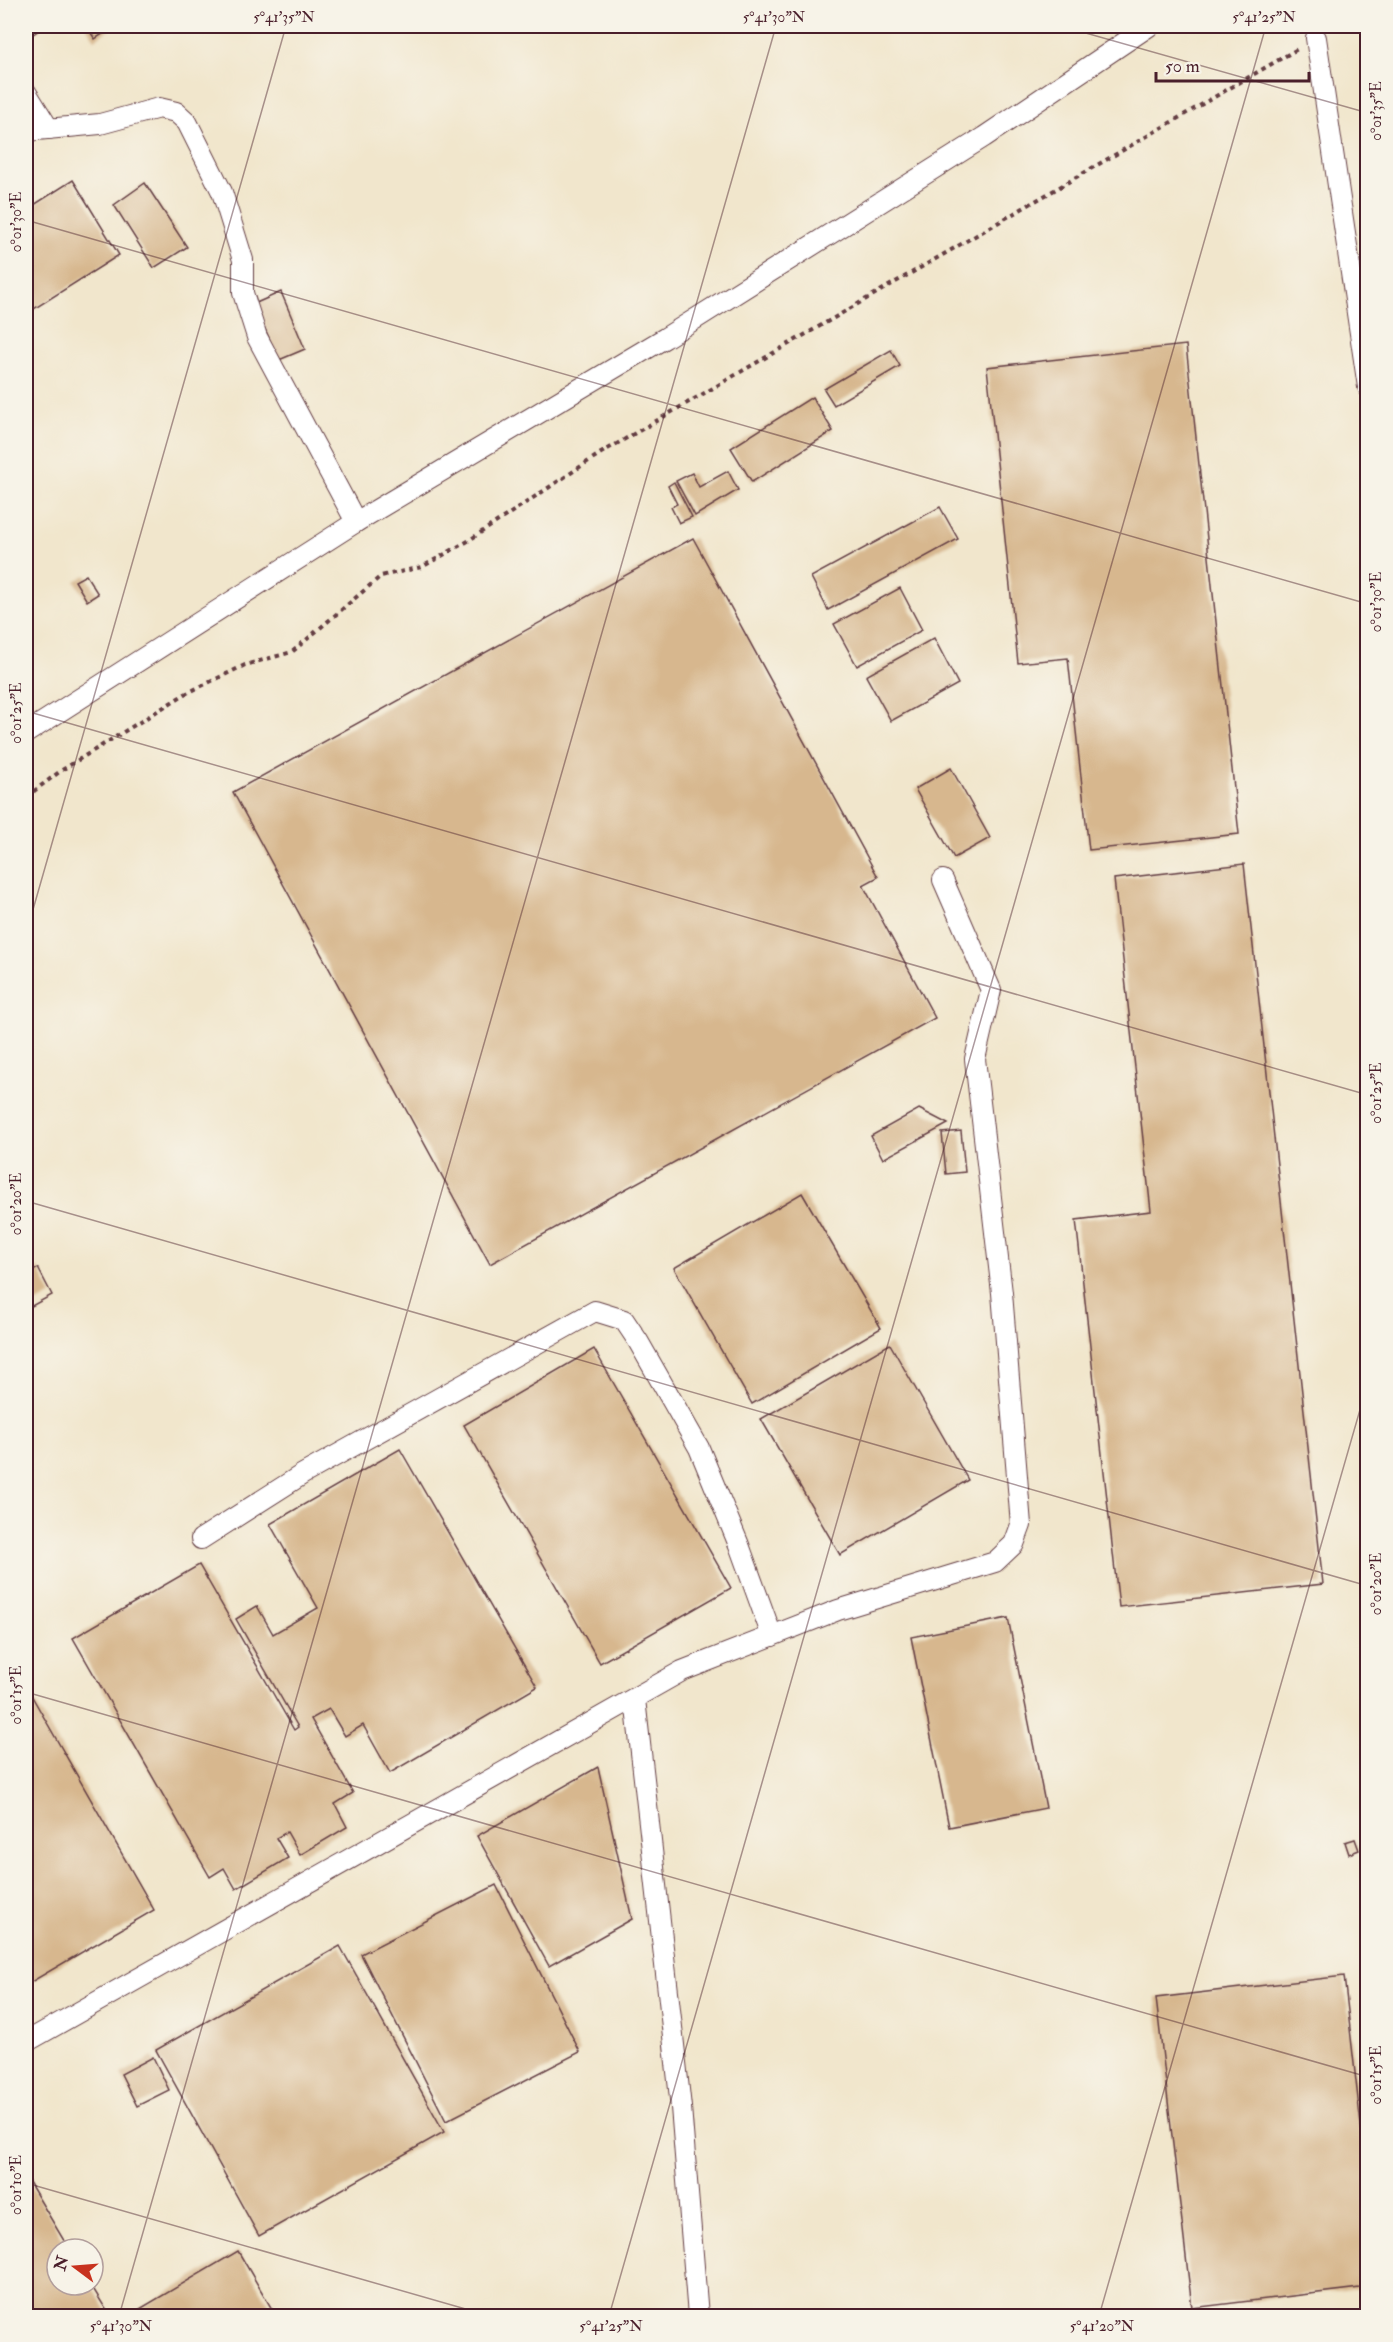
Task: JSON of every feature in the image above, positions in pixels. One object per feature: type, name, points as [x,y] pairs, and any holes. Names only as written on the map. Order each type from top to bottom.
[{"type":"street","points":[[26,733],[356,522],[665,338],[984,137],[1149,26]]},
{"type":"street","points":[[1316,38],[1368,387]]},
{"type":"street","points":[[26,92],[49,129]]},
{"type":"street","points":[[26,131],[100,124],[159,108],[176,112],[187,122],[222,192],[243,260],[243,293],[257,337],[356,522]]},
{"type":"street","points":[[26,2042],[682,1671],[838,1610],[995,1562],[1014,1544],[1021,1524],[1002,1293],[975,1059],[991,990],[944,880]]},
{"type":"street","points":[[201,1539],[303,1474],[595,1311],[624,1320],[699,1448],[739,1545],[772,1636]]},
{"type":"street","points":[[635,1699],[681,2107],[698,2316]]},
{"type":"path","points":[[26,797],[62,770],[184,694],[245,665],[292,652],[381,576],[422,567],[468,541],[601,453],[1316,38]]},
{"type":"building","points":[[26,26],[40,26],[42,28],[30,36]]},
{"type":"building","points":[[86,26],[115,26],[95,39]]},
{"type":"building","points":[[73,180],[119,255],[26,314],[26,210]]},
{"type":"building","points":[[145,183],[187,247],[154,268],[114,205]]},
{"type":"building","points":[[281,292],[305,349],[279,360],[254,304]]},
{"type":"building","points":[[1186,345],[1239,834],[1089,850],[1068,658],[1018,663],[987,367]]},
{"type":"building","points":[[891,350],[900,366],[834,405],[824,389]]},
{"type":"building","points":[[812,397],[833,431],[752,482],[731,448]]},
{"type":"building","points":[[728,471],[738,490],[695,516],[676,481],[692,473],[699,487]]},
{"type":"building","points":[[674,482],[692,517],[679,523],[671,507],[677,504],[668,486]]},
{"type":"building","points":[[940,507],[958,539],[828,610],[811,577]]},
{"type":"building","points":[[693,538],[878,877],[863,885],[935,1018],[490,1264],[233,792]]},
{"type":"building","points":[[86,575],[98,594],[87,601],[75,581]]},
{"type":"building","points":[[900,588],[922,630],[857,666],[834,624]]},
{"type":"building","points":[[934,638],[958,684],[891,721],[866,676]]},
{"type":"building","points":[[951,768],[990,838],[954,858],[915,789]]},
{"type":"building","points":[[1244,864],[1323,1584],[1119,1607],[1076,1220],[1151,1211],[1114,879]]},
{"type":"building","points":[[919,1109],[948,1124],[883,1159],[871,1136]]},
{"type":"building","points":[[961,1131],[965,1172],[946,1174],[942,1133]]},
{"type":"building","points":[[802,1193],[881,1328],[752,1404],[674,1268]]},
{"type":"building","points":[[38,1268],[52,1295],[28,1308],[26,1275]]},
{"type":"building","points":[[890,1344],[968,1480],[840,1555],[761,1419]]},
{"type":"building","points":[[594,1349],[731,1588],[600,1663],[464,1425]]},
{"type":"building","points":[[400,1449],[537,1687],[390,1773],[363,1725],[345,1736],[329,1709],[311,1719],[353,1793],[335,1804],[347,1827],[300,1855],[287,1832],[276,1838],[288,1858],[236,1889],[224,1868],[210,1877],[73,1638],[199,1565],[294,1730],[298,1727],[236,1619],[257,1606],[273,1634],[318,1608],[270,1524]]},
{"type":"building","points":[[1008,1618],[1046,1808],[949,1827],[911,1637]]},
{"type":"building","points":[[26,1686],[154,1910],[26,1985]]},
{"type":"building","points":[[598,1767],[632,1919],[549,1966],[477,1836]]},
{"type":"building","points":[[1355,1839],[1359,1850],[1349,1854],[1345,1842]]},
{"type":"building","points":[[496,1885],[580,2052],[446,2121],[361,1954]]},
{"type":"building","points":[[340,1946],[444,2132],[259,2236],[156,2050]]},
{"type":"building","points":[[1344,1976],[1368,2187],[1368,2287],[1192,2308],[1156,1998]]},
{"type":"building","points":[[153,2057],[169,2090],[137,2106],[121,2074]]},
{"type":"building","points":[[26,2177],[62,2237],[45,2237],[45,2297],[98,2297],[110,2316],[26,2316]]},
{"type":"building","points":[[238,2251],[276,2316],[128,2316]]}]
